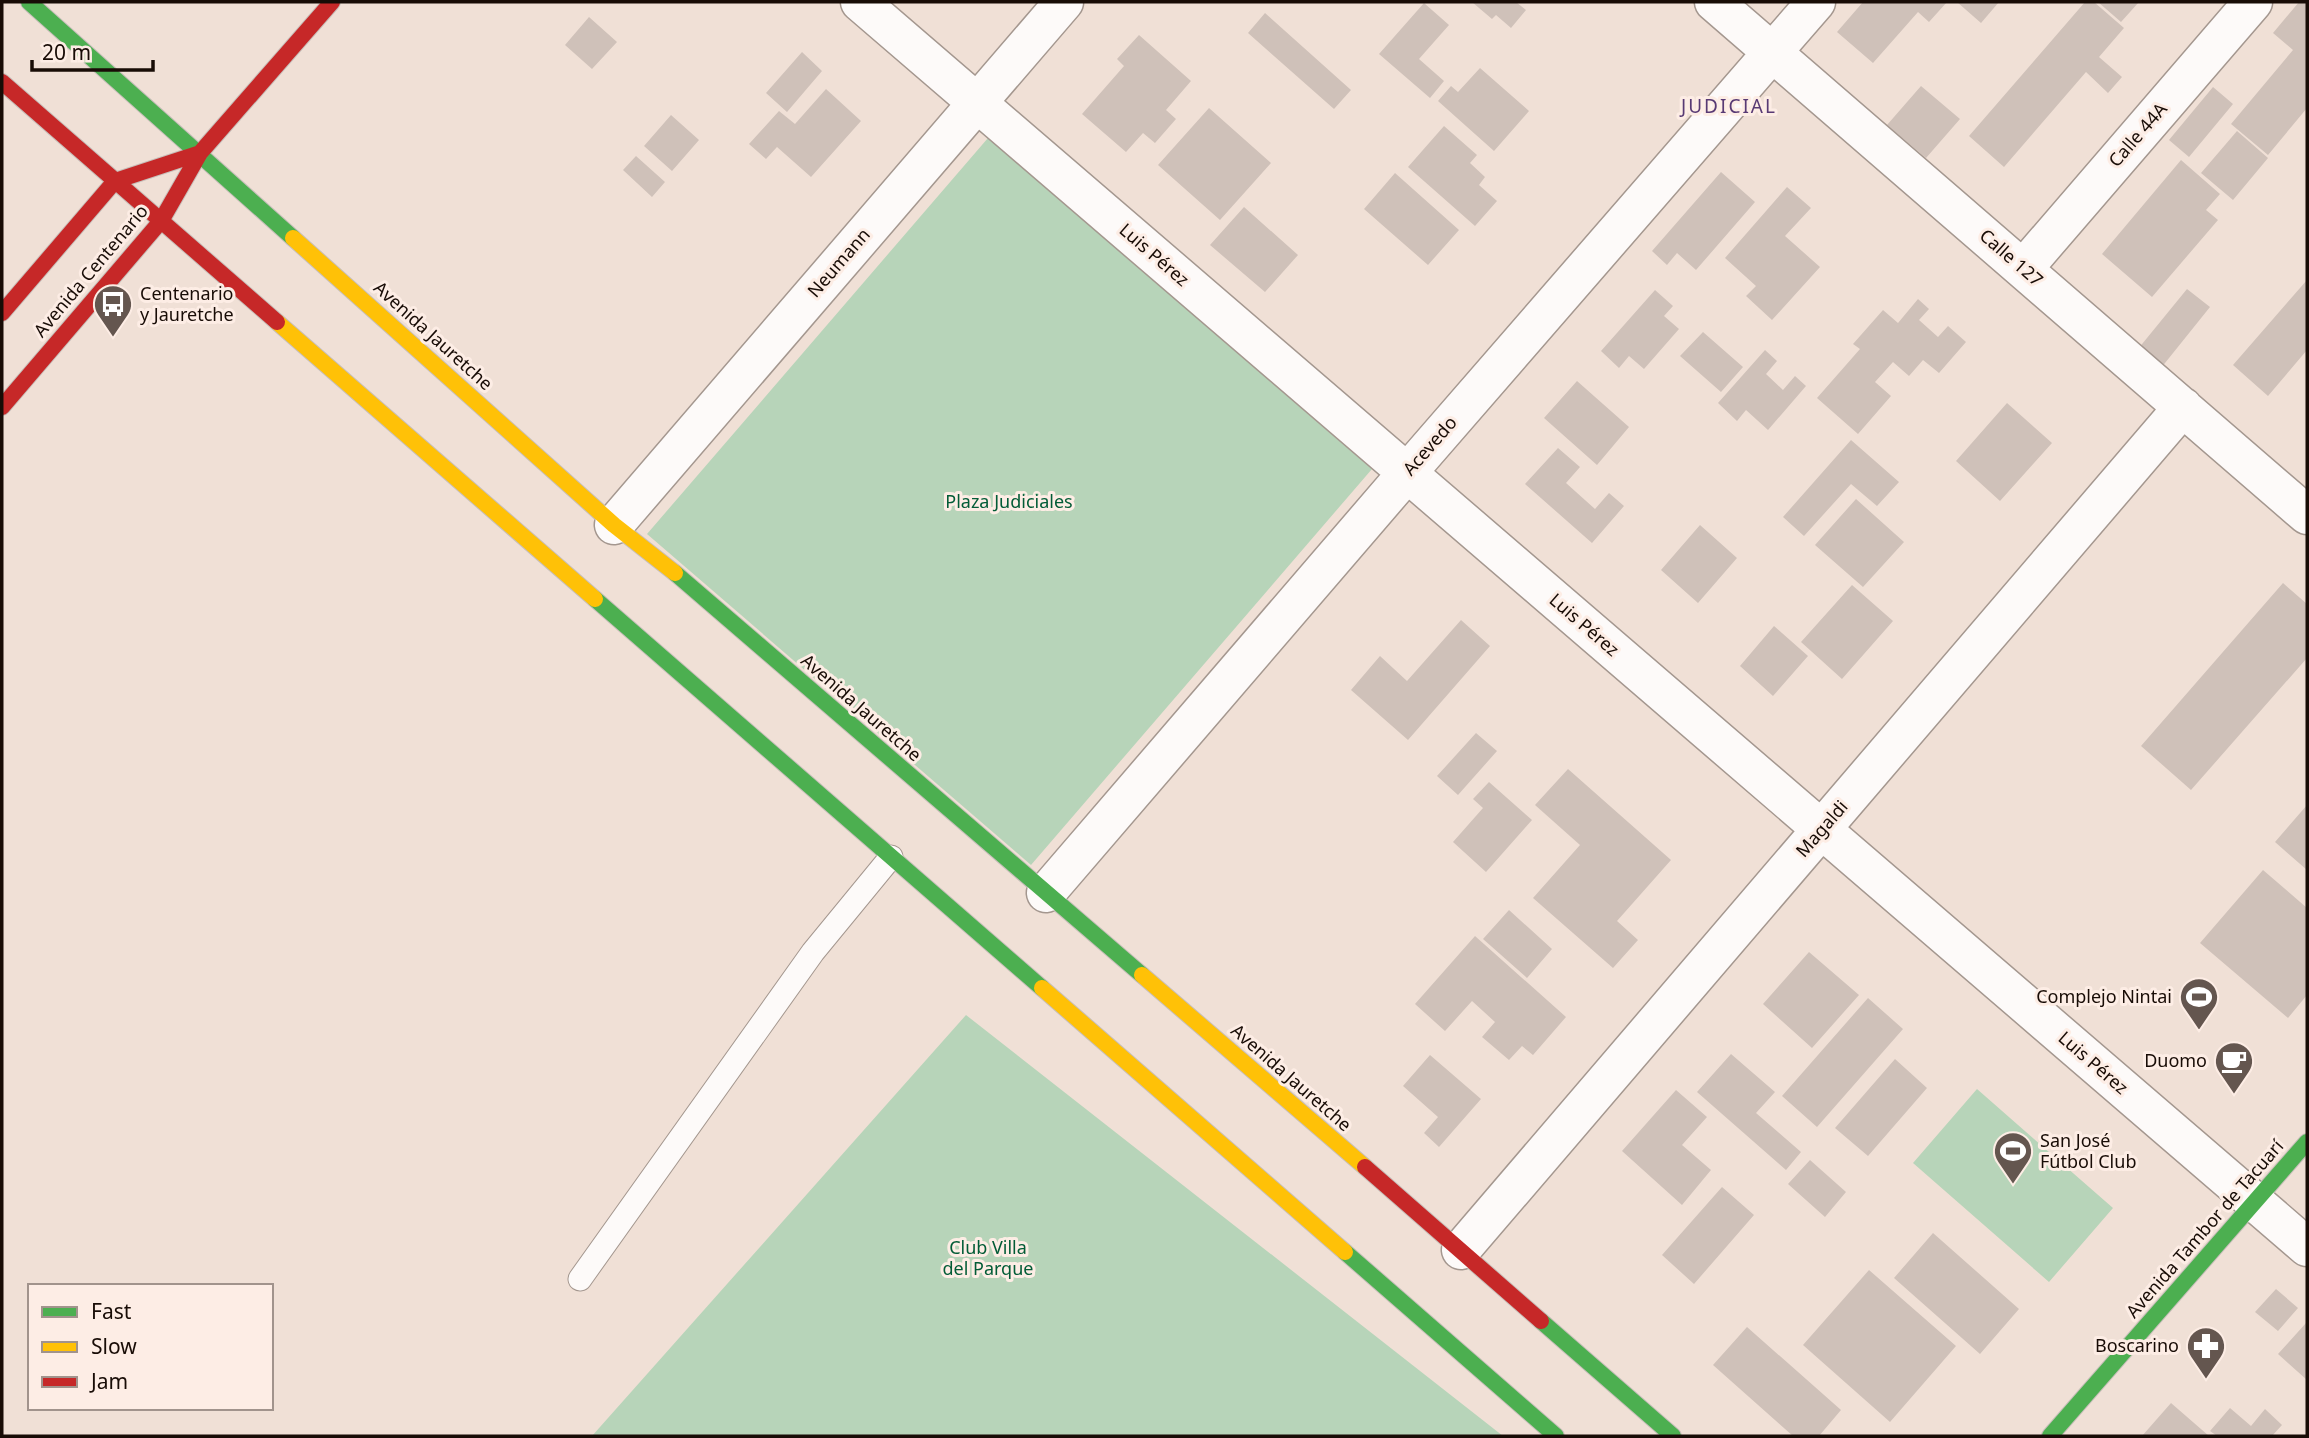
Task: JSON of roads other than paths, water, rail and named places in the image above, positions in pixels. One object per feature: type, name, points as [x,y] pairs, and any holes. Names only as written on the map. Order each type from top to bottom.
[{"type":"main road","name":"Avenida Jauretche","points":[[29,2],[614,525],[673,572],[1461,1250],[1673,1436]]},
{"type":"main road","name":"Avenida Centenario","points":[[2,407],[161,221],[200,153],[332,2]]},
{"type":"main road","points":[[2,82],[1556,1436]]},
{"type":"main road","name":"Avenida Centenario","points":[[115,181],[200,153]]},
{"type":"main road","points":[[2,313],[115,181]]},
{"type":"main road","name":"Avenida Tambor de Tacuarí","points":[[2050,1436],[2307,1142]]},
{"type":"street","name":"Luis Pérez","points":[[860,2],[2307,1247]]},
{"type":"street","name":"Neumann","points":[[614,525],[1064,2]]},
{"type":"street","name":"Calle 127","points":[[1714,2],[2183,407],[2303,503]]},
{"type":"street","name":"Acevedo","points":[[1046,893],[1816,2]]},
{"type":"street","name":"Calle 44A","points":[[2023,269],[2253,2]]},
{"type":"street","name":"Magaldi","points":[[1461,1250],[2183,407]]},
{"type":"lane","points":[[580,1279],[813,953],[891,857]]},
{"type":"place","name":"Centenario y Jauretche","points":[[113,338]]},
{"type":"place","name":"Complejo Nintai","points":[[2199,1031]]},
{"type":"place","name":"Duomo","points":[[2234,1095]]},
{"type":"place","name":"San José Fútbol Club","points":[[2013,1185]]},
{"type":"place","name":"Boscarino","points":[[2206,1380]]},
{"type":"district","name":"JUDICIAL","points":[[1729,106]]},
{"type":"park label","name":"Plaza Judiciales","points":[[1009,502]]},
{"type":"park label","name":"Club Villa del Parque","points":[[988,1258]]}]
